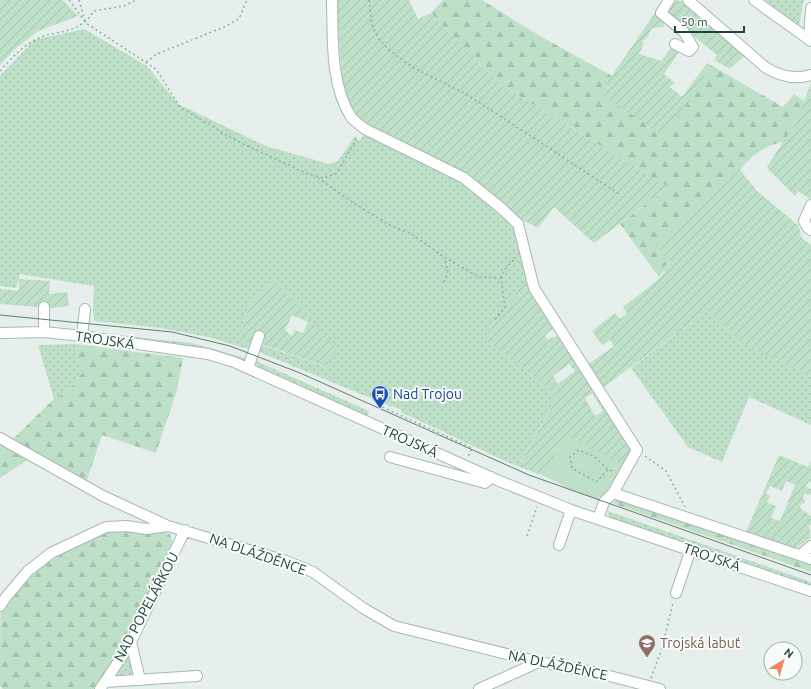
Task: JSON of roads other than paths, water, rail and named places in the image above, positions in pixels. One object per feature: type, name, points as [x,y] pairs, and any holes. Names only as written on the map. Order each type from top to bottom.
[{"type":"street","points":[[332,0],[333,44],[338,86],[343,102],[352,118],[365,129],[464,178],[502,208],[518,224],[534,288],[637,450],[613,493],[604,502],[598,519]]},
{"type":"street","points":[[669,0],[661,13],[684,32],[693,47],[687,51],[675,44]]},
{"type":"street","points":[[688,0],[765,67],[777,74],[791,77],[811,75]]},
{"type":"street","points":[[754,0],[810,41]]},
{"type":"street","points":[[810,41],[811,8]]},
{"type":"street","points":[[811,205],[804,221],[811,230]]},
{"type":"street","points":[[44,308],[44,332]]},
{"type":"street","points":[[82,336],[85,309]]},
{"type":"street","name":"TROJSKÁ","points":[[0,333],[44,332],[208,354],[248,368],[491,477],[571,510],[691,549],[811,591]]},
{"type":"street","points":[[248,368],[259,336]]},
{"type":"street","name":"NA DLÁŽDĚNCE","points":[[0,438],[104,496],[168,526],[286,561],[313,572],[363,608],[394,626],[539,662],[660,689]]},
{"type":"street","points":[[390,457],[485,483],[491,477]]},
{"type":"street","points":[[613,493],[811,559]]},
{"type":"street","points":[[559,545],[571,510]]},
{"type":"street","points":[[0,606],[28,571],[51,553],[106,527],[127,526],[146,529],[168,526]]},
{"type":"street","name":"NAD POPELÁŘKOU","points":[[102,686],[131,642],[185,530]]},
{"type":"street","points":[[800,555],[811,546]]},
{"type":"street","points":[[676,593],[691,549]]},
{"type":"street","points":[[131,642],[140,680]]},
{"type":"street","points":[[478,689],[539,662]]},
{"type":"street","name":"NAD POPELÁŘKOU","points":[[102,686],[140,680],[197,676]]},
{"type":"tram line","points":[[0,315],[172,332],[230,346],[300,373],[529,475],[811,575]]},
{"type":"place","name":"Nad Trojou","points":[[380,409]]},
{"type":"place","name":"Trojská labuť","points":[[647,658]]}]
